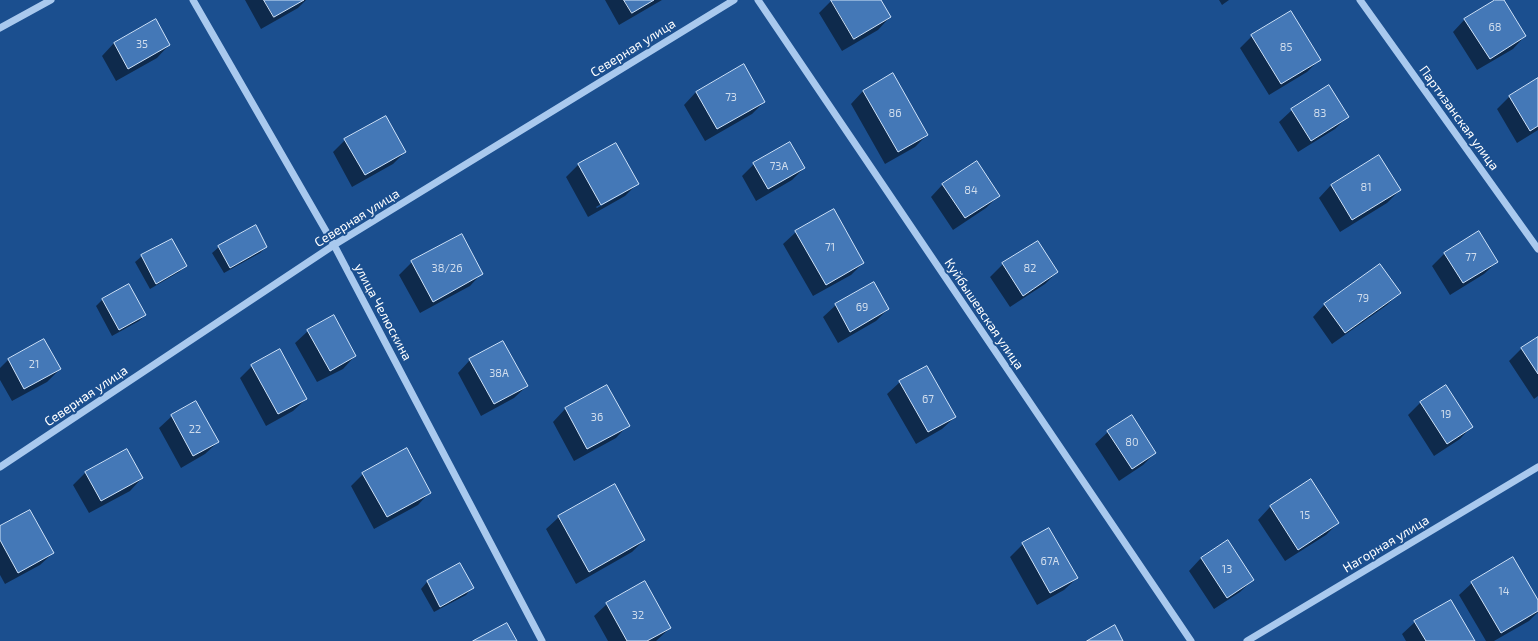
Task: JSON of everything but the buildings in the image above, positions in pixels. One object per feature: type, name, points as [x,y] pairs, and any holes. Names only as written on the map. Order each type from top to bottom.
[{"type":"street","points":[[0,28],[50,0]]},
{"type":"street","name":"улица Челюскина","points":[[193,0],[334,246],[542,641]]},
{"type":"street","name":"Северная улица","points":[[0,467],[334,246],[734,0]]},
{"type":"street","name":"Куйбышевская улица","points":[[758,0],[1191,641]]},
{"type":"street","name":"Партизанская улица","points":[[1360,0],[1538,249]]},
{"type":"street","name":"Нагорная улица","points":[[1247,641],[1538,467]]}]
